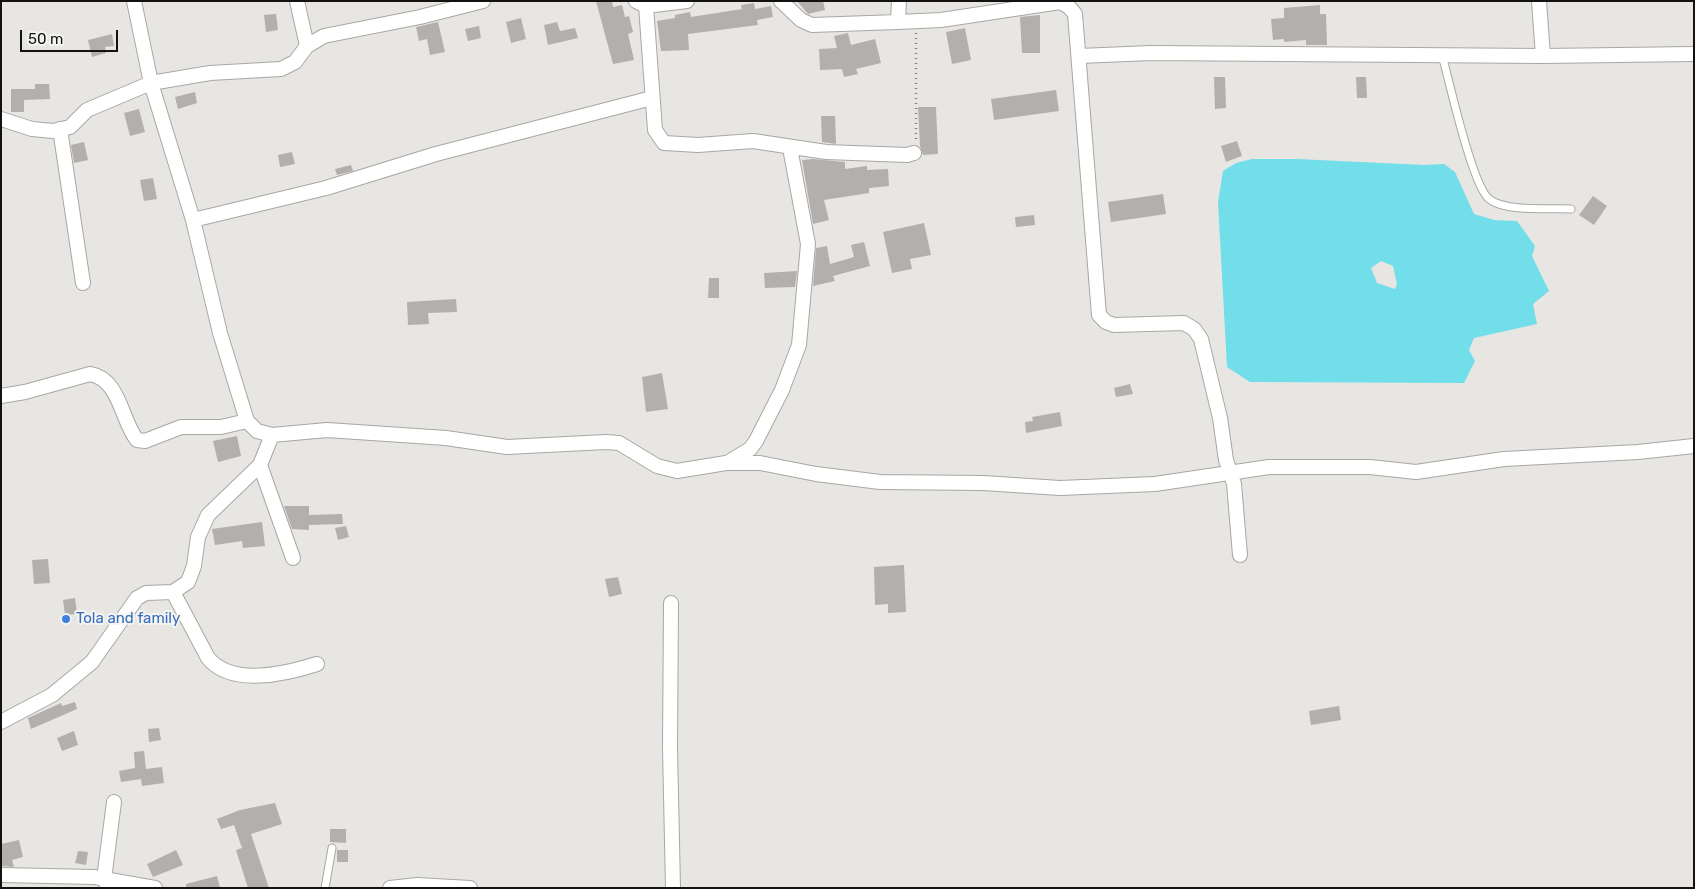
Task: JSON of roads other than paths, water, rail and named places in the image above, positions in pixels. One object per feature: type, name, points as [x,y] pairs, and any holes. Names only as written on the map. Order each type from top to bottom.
[{"type":"street","points":[[134,1],[151,83],[193,220],[220,333],[247,421],[257,431],[272,435],[328,430],[446,438],[507,447],[619,442],[657,466],[677,472],[726,463],[760,463],[816,474],[880,482],[984,483],[1060,488],[1155,484],[1269,467],[1370,467],[1416,472],[1504,459],[1638,452],[1694,446]]},
{"type":"street","points":[[297,1],[307,46]]},
{"type":"street","points":[[1,120],[32,129],[60,130],[70,127],[87,110],[151,83],[210,73],[281,69],[295,62],[307,46],[324,36],[420,17],[483,1]]},
{"type":"street","points":[[687,1],[641,4],[655,130],[664,143],[698,145],[752,141],[790,148],[854,154],[914,153]]},
{"type":"street","points":[[781,1],[801,20],[812,25],[916,22],[1060,2],[1069,7],[1075,14],[1099,315],[1106,322],[1114,325],[1184,323],[1194,329],[1201,340],[1211,376],[1234,484],[1240,555]]},
{"type":"street","points":[[898,22],[899,1]]},
{"type":"street","points":[[1539,1],[1543,56]]},
{"type":"street","points":[[1079,56],[1152,53],[1543,56],[1694,54]]},
{"type":"street","points":[[193,220],[326,188],[436,154],[652,98]]},
{"type":"street","points":[[60,130],[84,283]]},
{"type":"street","points":[[726,463],[750,449],[756,442],[782,390],[799,345],[808,244],[790,148]]},
{"type":"street","points":[[1,396],[25,392],[90,374],[100,376],[111,388],[137,440],[154,438],[181,427],[221,427],[247,421]]},
{"type":"street","points":[[1,722],[52,695],[92,662],[137,598],[146,593],[173,592],[188,582],[194,566],[198,537],[208,515],[260,465],[272,435]]},
{"type":"street","points":[[260,465],[293,558]]},
{"type":"street","points":[[173,592],[208,658],[215,666],[225,672],[254,675],[277,674],[317,664]]},
{"type":"street","points":[[671,603],[670,748],[673,888]]},
{"type":"street","points":[[106,883],[114,802]]},
{"type":"street","points":[[1,875],[155,888]]},
{"type":"street","points":[[390,888],[417,885],[470,888]]},
{"type":"lane","points":[[1442,54],[1466,149],[1483,192],[1489,199],[1504,206],[1571,209]]},
{"type":"lane","points":[[325,888],[332,848]]},
{"type":"water","points":[[1252,159],[1297,159],[1424,165],[1444,164],[1455,172],[1474,214],[1494,220],[1517,221],[1535,246],[1532,256],[1549,291],[1533,304],[1537,324],[1474,338],[1469,350],[1475,361],[1464,383],[1250,382],[1227,367],[1218,202],[1223,171],[1236,163]],"holes":[[[1381,261],[1393,266],[1397,284],[1395,289],[1377,283],[1371,268]]]},
{"type":"place","name":"Tola and family","points":[[66,619]]}]
